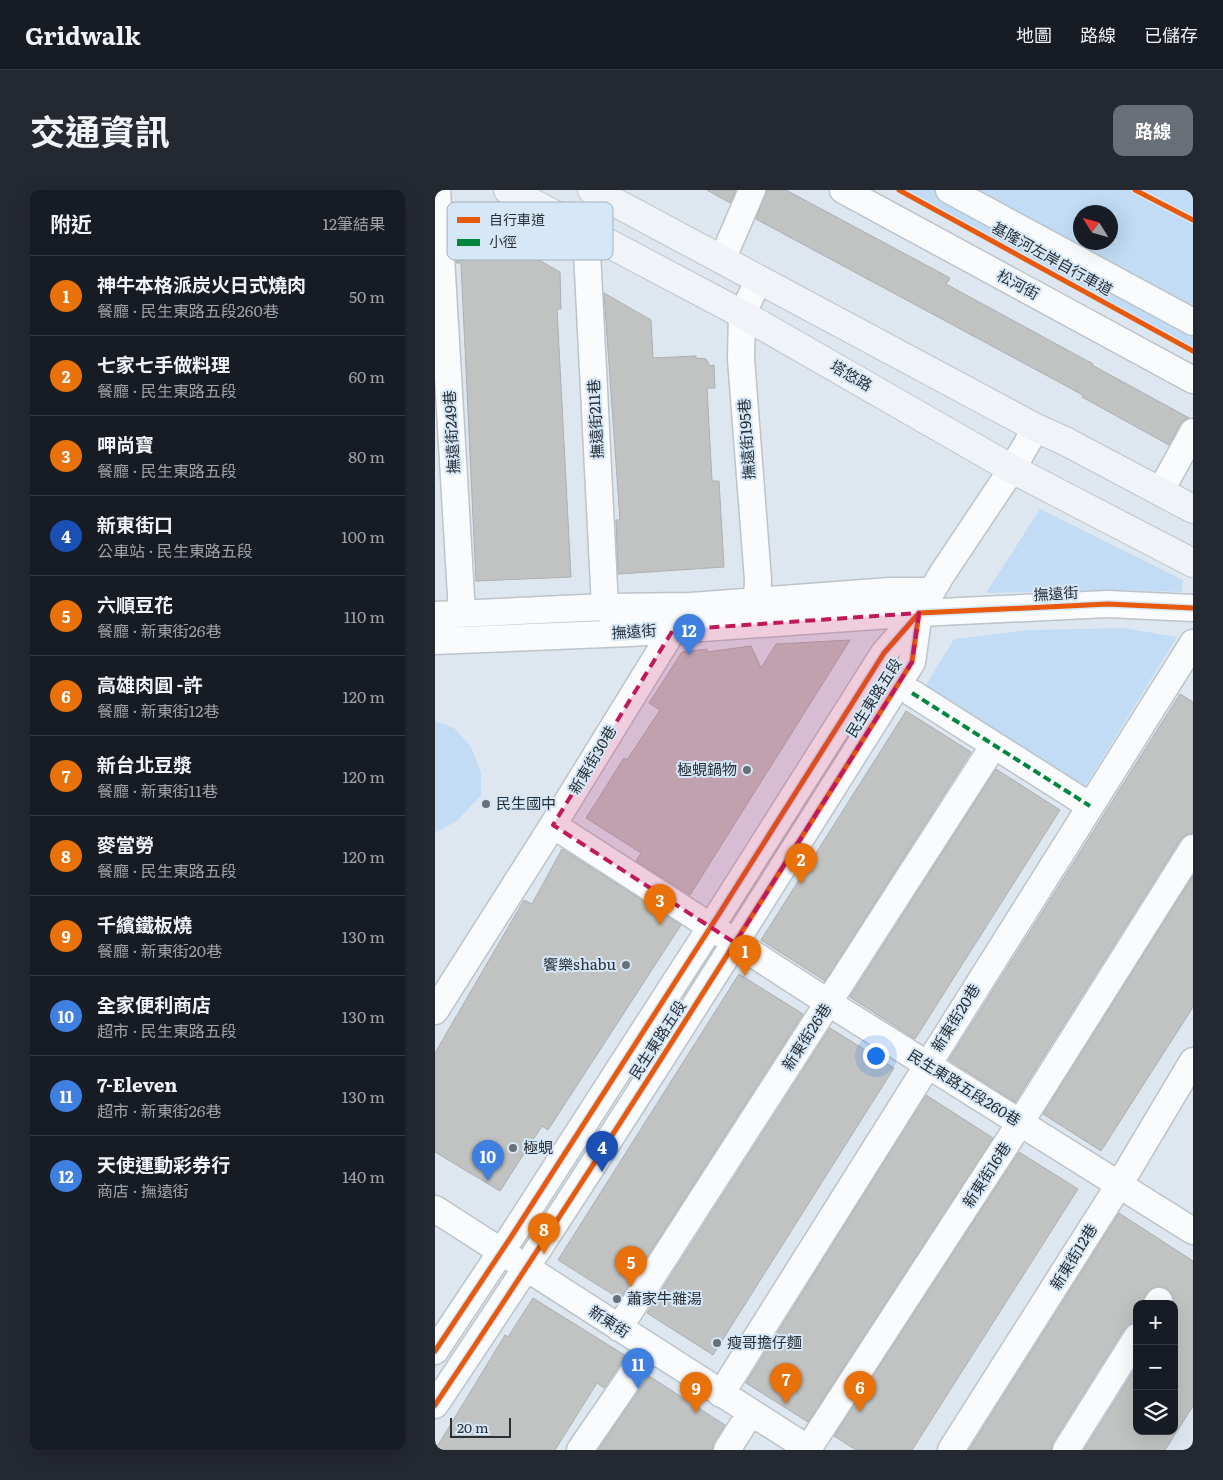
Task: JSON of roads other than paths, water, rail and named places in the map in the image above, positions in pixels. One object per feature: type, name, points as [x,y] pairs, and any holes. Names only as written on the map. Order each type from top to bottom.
[{"type":"main road","name":"塔悠路","points":[[508,190],[530,202]]},
{"type":"main road","points":[[598,193],[1036,428],[1065,441],[1193,509]]},
{"type":"main road","name":"塔悠路","points":[[613,246],[742,314],[1012,469],[1193,563]]},
{"type":"street","name":"撫遠街249巷","points":[[437,190],[463,614]]},
{"type":"street","points":[[722,260],[752,190]]},
{"type":"street","name":"松河街","points":[[843,190],[1193,380]]},
{"type":"street","points":[[949,190],[1193,322]]},
{"type":"street","name":"撫遠街211巷","points":[[587,260],[605,607]]},
{"type":"street","name":"撫遠街195巷","points":[[757,602],[758,580],[741,359],[742,314],[759,280]]},
{"type":"street","name":"民生東路五段","points":[[435,1351],[711,927],[884,653],[925,602],[1012,469],[1036,428]]},
{"type":"street","points":[[1160,492],[1193,432]]},
{"type":"street","name":"撫遠街","points":[[435,641],[630,633],[672,618],[757,602],[890,591],[925,602]]},
{"type":"street","name":"撫遠街","points":[[435,616],[605,607],[672,618],[925,602],[1108,604],[1193,608]]},
{"type":"street","name":"民生東路五段","points":[[435,1405],[526,1268],[735,943],[912,662],[925,602]]},
{"type":"street","points":[[605,607],[630,633]]},
{"type":"street","name":"新東街30巷","points":[[435,1011],[553,825],[672,618]]},
{"type":"street","name":"新東街20巷","points":[[721,1394],[926,1065],[1193,643]]},
{"type":"street","points":[[912,693],[1090,806]]},
{"type":"street","name":"新東街26巷","points":[[619,1328],[994,745]]},
{"type":"street","name":"民生東路五段260巷","points":[[553,825],[829,1004],[1193,1231]]},
{"type":"street","name":"新東街16巷","points":[[809,1450],[1021,1123],[1193,848]]},
{"type":"street","name":"新東街12巷","points":[[951,1450],[1119,1185],[1193,1061]]},
{"type":"street","name":"新東街","points":[[435,1209],[809,1450]]},
{"type":"street","points":[[1067,1450],[1133,1343]]},
{"type":"street","points":[[580,1450],[650,1348]]},
{"type":"street","points":[[727,1450],[751,1412]]},
{"type":"place","name":"天使運動彩券行","points":[[689,655]]},
{"type":"place","name":"極蜆鍋物","points":[[747,770]]},
{"type":"place","name":"民生國中","points":[[486,804]]},
{"type":"place","name":"七家七手做料理","points":[[801,884]]},
{"type":"place","name":"呷尚寶","points":[[660,925]]},
{"type":"place","name":"饗樂shabu","points":[[626,965]]},
{"type":"place","name":"神牛本格派炭火日式燒肉","points":[[745,976]]},
{"type":"place","name":"極蜆","points":[[513,1148]]},
{"type":"place","name":"新東街口","points":[[602,1172]]},
{"type":"place","name":"全家便利商店","points":[[488,1181]]},
{"type":"place","name":"麥當勞","points":[[544,1254]]},
{"type":"place","name":"六順豆花","points":[[631,1287]]},
{"type":"place","name":"蕭家牛雜湯","points":[[617,1299]]},
{"type":"place","name":"瘦哥擔仔麵","points":[[717,1343]]},
{"type":"place","name":"7-Eleven","points":[[638,1389]]},
{"type":"place","name":"新台北豆漿","points":[[786,1404]]},
{"type":"place","name":"高雄肉圓 -許","points":[[860,1412]]},
{"type":"place","name":"千繽鐵板燒","points":[[696,1413]]}]
